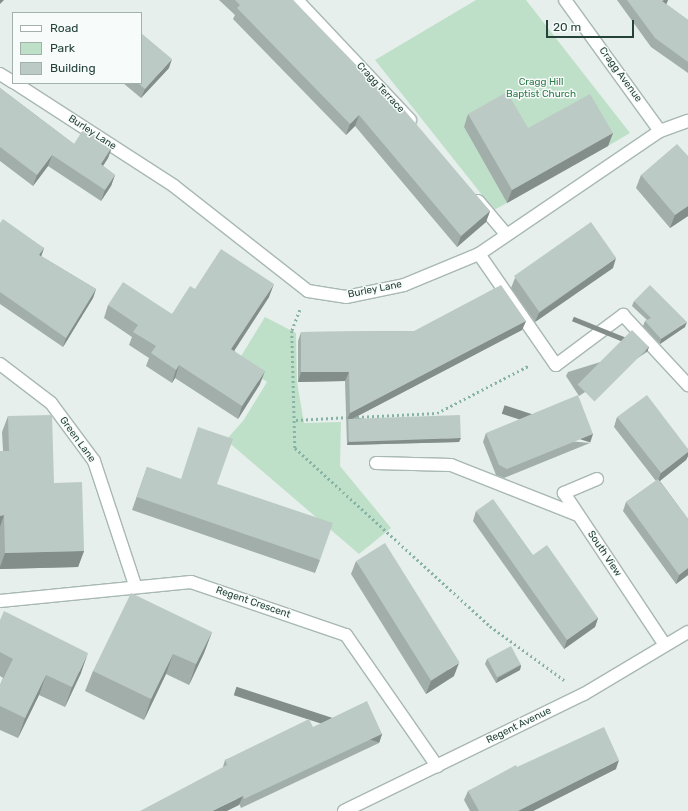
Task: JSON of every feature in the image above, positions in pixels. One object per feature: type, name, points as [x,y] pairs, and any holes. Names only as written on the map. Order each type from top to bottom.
[{"type":"street","name":"Cragg Terrace","points":[[297,0],[418,130]]},
{"type":"street","name":"Cragg Avenue","points":[[565,0],[660,131]]},
{"type":"street","name":"Burley Lane","points":[[0,74],[12,81]]},
{"type":"street","name":"Burley Lane","points":[[17,84],[174,186],[308,291],[346,297],[404,285],[479,254],[506,234],[660,131],[687,123]]},
{"type":"street","points":[[470,192],[506,234]]},
{"type":"street","points":[[479,254],[556,365],[623,315],[688,384]]},
{"type":"street","name":"Green Lane","points":[[0,364],[51,403],[94,460],[135,586]]},
{"type":"street","points":[[376,462],[451,465],[578,515]]},
{"type":"street","name":"South View","points":[[597,479],[564,493],[665,645]]},
{"type":"street","name":"Regent Crescent","points":[[0,601],[135,586],[191,582],[346,635],[437,766]]},
{"type":"street","name":"Regent Avenue","points":[[344,811],[584,694],[688,632]]},
{"type":"path","points":[[308,291],[292,331],[296,420],[295,448],[490,626],[584,694]]},
{"type":"path","points":[[296,420],[437,413],[548,353]]},
{"type":"green space","points":[[476,0],[526,0],[630,133],[608,146],[524,141],[464,127],[507,203],[494,210],[375,60]]},
{"type":"green space","points":[[265,317],[296,333],[297,382],[304,423],[341,422],[340,466],[391,528],[359,554],[226,440],[243,421],[267,382],[238,361]]},
{"type":"building","points":[[235,0],[293,0],[398,108],[401,106],[490,211],[461,236],[359,115],[350,124],[237,8],[240,5]]},
{"type":"building","points":[[627,0],[664,0],[662,1],[688,20],[688,62],[655,38]]},
{"type":"building","points":[[142,34],[172,59],[145,89],[139,84],[142,84]]},
{"type":"building","points":[[0,88],[74,144],[84,128],[112,147],[101,164],[115,175],[105,190],[52,155],[37,175],[0,147]]},
{"type":"building","name":"Cragg Hill Baptist Church","points":[[507,92],[528,128],[590,94],[613,133],[512,190],[468,114]]},
{"type":"building","points":[[677,144],[688,156],[688,206],[675,215],[641,175]]},
{"type":"building","points":[[3,219],[44,248],[39,255],[96,289],[66,338],[0,292],[0,223]]},
{"type":"building","points":[[591,222],[616,258],[539,312],[514,276]]},
{"type":"building","points":[[221,249],[274,284],[231,349],[265,371],[242,406],[179,365],[176,370],[151,353],[156,346],[133,332],[138,325],[108,305],[123,282],[172,314],[190,286],[195,289]]},
{"type":"building","points":[[501,285],[526,321],[350,413],[349,372],[301,372],[301,332],[414,331]]},
{"type":"building","points":[[650,285],[687,322],[661,339],[645,321],[651,318],[634,301]]},
{"type":"building","points":[[632,330],[649,347],[595,401],[578,384]]},
{"type":"building","points":[[578,395],[593,434],[507,469],[499,465],[486,433]]},
{"type":"building","points":[[647,395],[688,449],[688,452],[661,473],[617,417]]},
{"type":"building","points":[[52,415],[54,483],[82,482],[84,551],[5,553],[4,515],[0,516],[0,451],[9,451],[8,416]]},
{"type":"building","points":[[460,415],[461,438],[349,442],[348,419]]},
{"type":"building","points":[[198,427],[233,439],[217,484],[333,523],[320,560],[137,497],[147,467],[181,479]]},
{"type":"building","points":[[658,479],[688,519],[688,568],[679,575],[626,502]]},
{"type":"building","points":[[493,499],[533,555],[547,545],[598,618],[567,640],[476,511]]},
{"type":"building","points":[[385,543],[460,663],[431,681],[356,561]]},
{"type":"building","points":[[131,593],[212,632],[196,664],[173,654],[151,699],[93,671]]},
{"type":"building","points":[[4,611],[88,653],[72,687],[46,675],[25,718],[0,706],[0,685],[13,659],[0,652],[0,620]]},
{"type":"building","points":[[511,646],[521,665],[497,677],[487,659]]},
{"type":"building","points":[[367,701],[382,734],[244,799],[243,796],[212,811],[140,811],[227,765],[225,760],[309,719],[313,727]]},
{"type":"building","points":[[604,727],[619,760],[518,811],[479,811],[468,791],[516,765],[517,767]]}]
